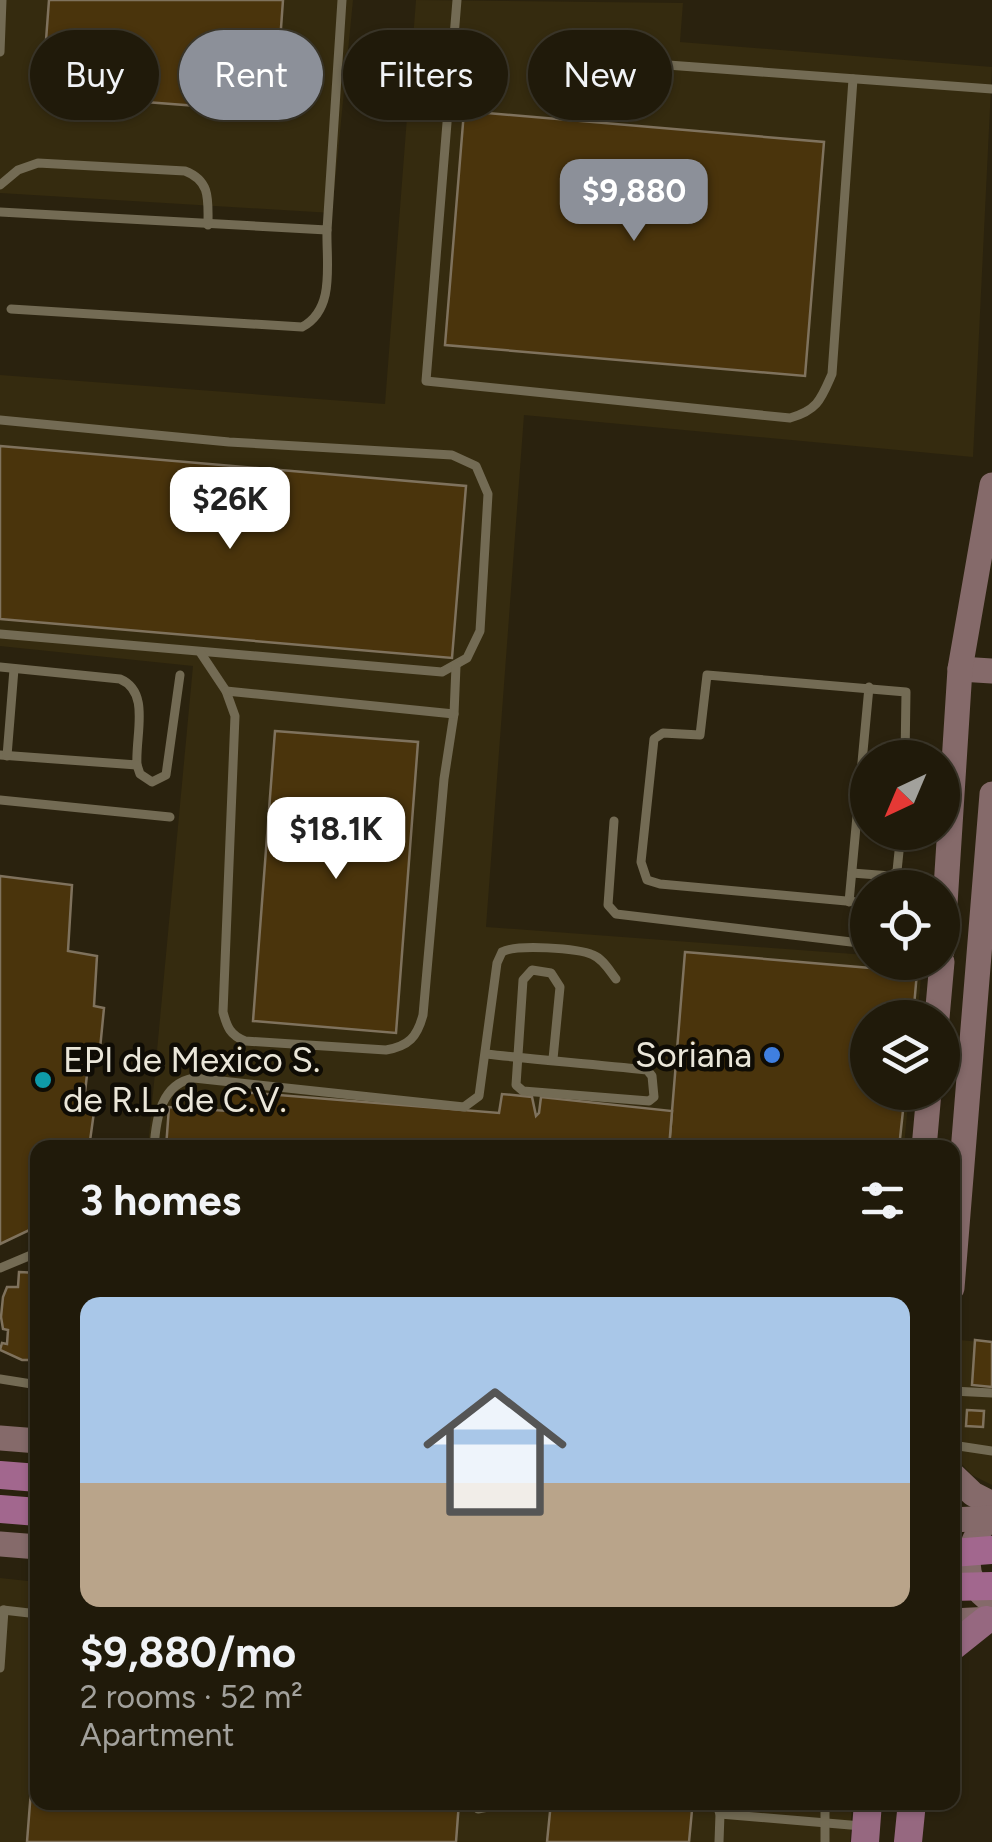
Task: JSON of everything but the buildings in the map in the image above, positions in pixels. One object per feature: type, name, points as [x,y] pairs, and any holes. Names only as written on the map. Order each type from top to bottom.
[{"type":"highway","points":[[0,1475],[30,1477]]},
{"type":"highway","points":[[0,1509],[30,1511]]},
{"type":"highway","points":[[960,1552],[992,1550]]},
{"type":"highway","points":[[960,1586],[992,1586]]},
{"type":"main road","points":[[947,870],[960,669],[992,485]]},
{"type":"main road","points":[[960,669],[992,671]]},
{"type":"main road","points":[[960,1210],[985,968],[992,794]]},
{"type":"main road","points":[[960,965],[985,968]]},
{"type":"main road","points":[[925,1140],[927,1110]]},
{"type":"main road","points":[[0,1438],[30,1440]]},
{"type":"main road","points":[[960,1482],[991,1513]]},
{"type":"main road","points":[[960,1519],[991,1513]]},
{"type":"main road","points":[[990,1614],[968,1561],[972,1540],[991,1513]]},
{"type":"main road","points":[[0,1544],[30,1546]]},
{"type":"main road","points":[[960,1619],[990,1614]]},
{"type":"main road","points":[[960,1640],[990,1614]]},
{"type":"main road","points":[[908,1842],[911,1810]]},
{"type":"lane","points":[[0,52],[2,0]]},
{"type":"lane","points":[[10,309],[302,327],[318,317],[325,301],[326,230],[342,0]]},
{"type":"lane","points":[[457,0],[426,380],[790,418],[808,413],[822,398],[832,374],[853,79]]},
{"type":"lane","points":[[672,65],[992,89]]},
{"type":"lane","points":[[0,185],[18,170],[38,163],[185,170],[207,190],[208,225]]},
{"type":"lane","points":[[0,212],[326,230]]},
{"type":"lane","points":[[0,420],[229,442],[464,458],[476,466],[488,494],[480,631],[475,646],[456,666],[442,672],[0,634]]},
{"type":"lane","points":[[199,652],[226,691],[235,716],[223,1012],[230,1032],[244,1041],[386,1050],[408,1044],[416,1037],[423,1016],[456,666]]},
{"type":"lane","points":[[0,667],[120,680],[132,685],[140,697],[136,765],[140,774],[152,782],[166,775],[180,675]]},
{"type":"lane","points":[[14,668],[4,756],[136,765]]},
{"type":"lane","points":[[850,902],[652,882],[643,873],[641,862],[654,739],[662,733],[700,735],[706,676],[904,690],[908,695],[906,740]]},
{"type":"lane","points":[[852,870],[868,687]]},
{"type":"lane","points":[[226,691],[454,714]]},
{"type":"lane","points":[[0,800],[170,817]]},
{"type":"lane","points":[[614,821],[608,905],[616,914],[850,942]]},
{"type":"lane","points":[[155,1140],[156,1123],[168,1091],[180,1081],[194,1078],[464,1107],[480,1096],[497,963],[508,948],[590,953],[616,979]]},
{"type":"lane","points":[[486,1054],[518,1057],[553,1059],[646,1070],[652,1076],[655,1094],[649,1102],[523,1091],[516,1084],[518,1057],[523,980],[532,970],[552,973],[560,987],[553,1059]]},
{"type":"lane","points":[[0,1268],[30,1255]]},
{"type":"lane","points":[[0,1379],[30,1384]]},
{"type":"lane","points":[[960,1392],[992,1394]]},
{"type":"lane","points":[[960,1446],[992,1451]]},
{"type":"lane","points":[[0,1668],[2,1610],[30,1613]]},
{"type":"lane","points":[[718,1842],[719,1810]]},
{"type":"lane","points":[[825,1810],[825,1842]]},
{"type":"lane","points":[[720,1814],[866,1824]]},
{"type":"shaded area","points":[[0,0],[353,0],[350,30],[343,30],[343,101],[332,213],[0,193]]},
{"type":"shaded area","points":[[416,0],[683,3],[680,42],[992,67],[973,457],[524,415],[486,927],[850,954],[850,980],[921,980],[919,1000],[850,1000],[850,1110],[907,1110],[905,1140],[149,1140],[193,666],[0,646],[0,375],[385,404],[407,120],[508,120],[508,30],[414,30]]},
{"type":"shaded area","points":[[960,1340],[992,1343],[992,1485],[972,1475],[960,1462]]},
{"type":"shaded area","points":[[0,1578],[30,1581],[30,1810],[852,1810],[850,1842],[0,1842]]},
{"type":"place","name":"Soriana","points":[[772,1055]]},
{"type":"place","name":"EPI de Mexico S. de R.L. de C.V.","points":[[43,1080]]}]
